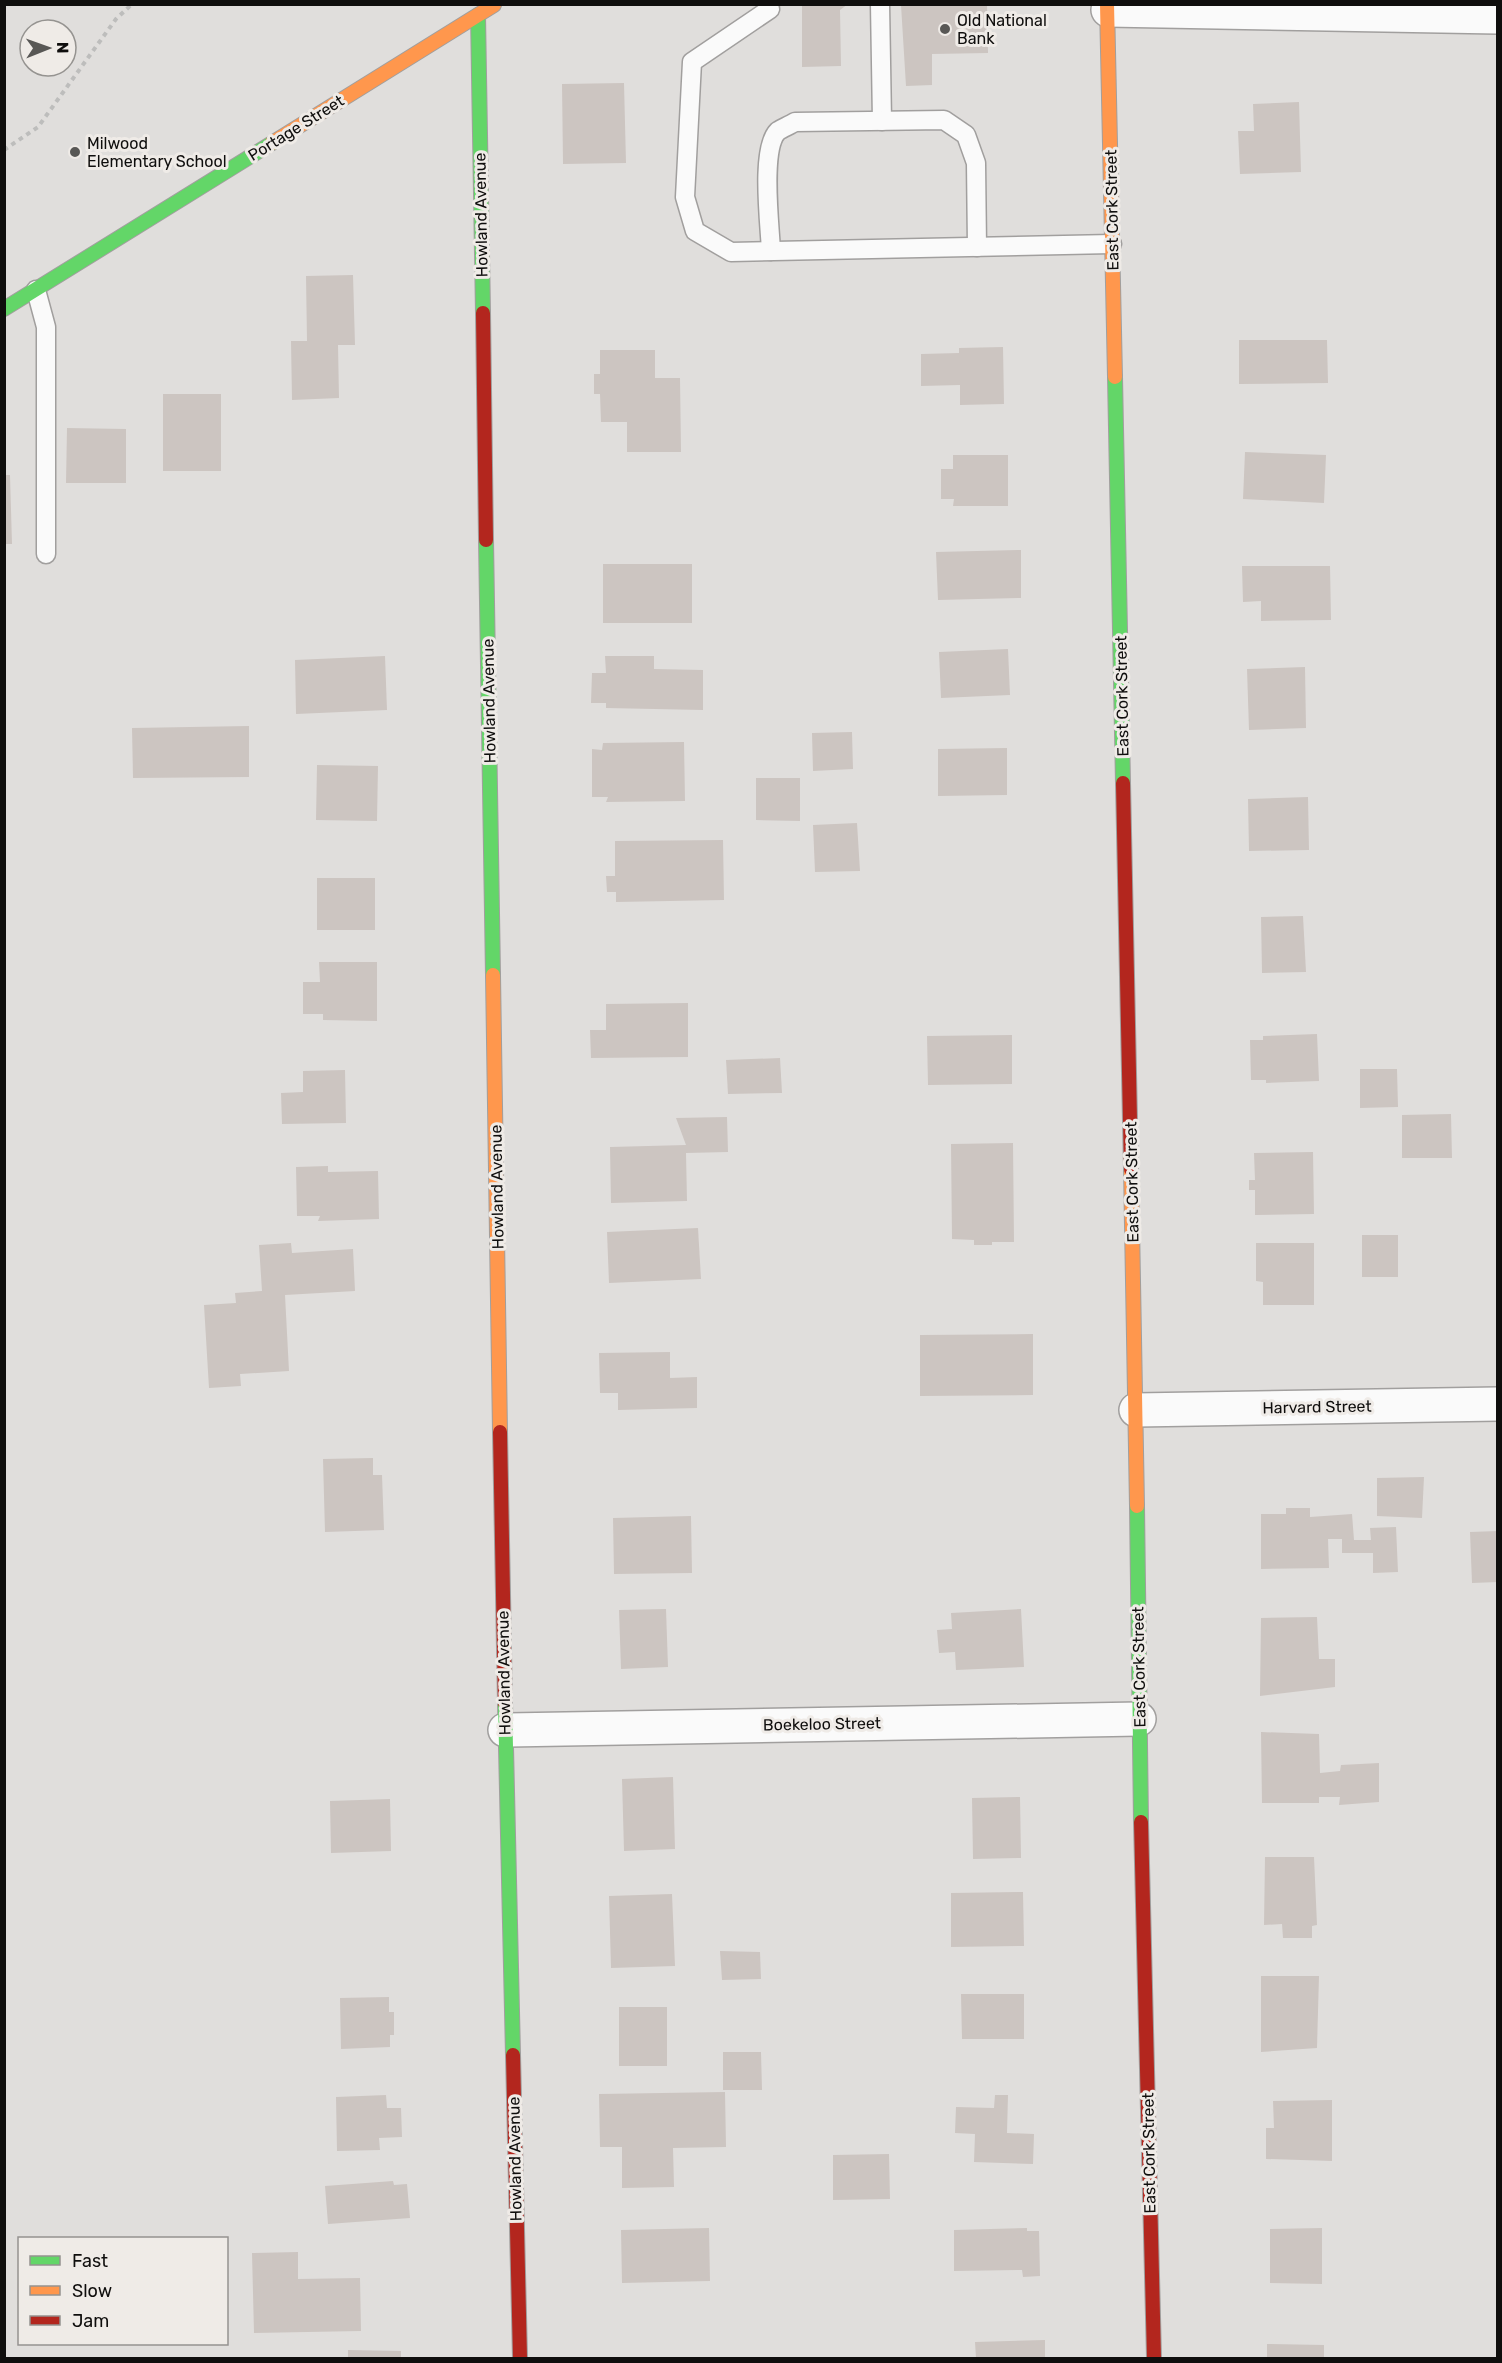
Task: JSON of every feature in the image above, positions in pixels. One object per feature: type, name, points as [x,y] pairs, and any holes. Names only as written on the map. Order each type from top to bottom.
[{"type":"street","name":"Portage Street","points":[[4,309],[496,4]]},
{"type":"street","points":[[1108,7],[1397,10],[1497,17]]},
{"type":"street","name":"East Cork Street","points":[[1108,7],[1136,1410],[1139,1719],[1154,2358]]},
{"type":"street","name":"Howland Avenue","points":[[478,15],[505,1730],[520,2358]]},
{"type":"street","name":"Harvard Street","points":[[1136,1410],[1497,1404]]},
{"type":"street","name":"Boekeloo Street","points":[[505,1730],[1139,1719]]},
{"type":"lane","points":[[880,4],[882,122]]},
{"type":"lane","points":[[770,9],[692,62],[685,197],[695,231],[731,252],[1112,244]]},
{"type":"lane","points":[[771,251],[767,182],[769,150],[778,132],[795,123],[944,120],[966,135],[976,163],[977,247]]},
{"type":"lane","points":[[36,290],[46,327],[46,554]]},
{"type":"path","points":[[4,150],[38,127],[116,19],[132,4]]},
{"type":"building","points":[[802,4],[848,4],[840,10],[841,66],[802,67]]},
{"type":"building","name":"Old National Bank","points":[[901,5],[987,5],[988,53],[932,54],[932,85],[906,86]]},
{"type":"building","points":[[624,83],[626,163],[563,164],[562,84]]},
{"type":"building","points":[[1299,102],[1301,172],[1240,174],[1238,131],[1254,131],[1253,104]]},
{"type":"building","points":[[353,275],[355,345],[338,345],[339,398],[292,400],[291,341],[307,341],[306,276]]},
{"type":"building","points":[[1239,340],[1327,340],[1328,383],[1239,384]]},
{"type":"building","points":[[1003,347],[1004,404],[960,405],[960,385],[921,386],[921,354],[959,353],[959,348]]},
{"type":"building","points":[[600,350],[655,350],[655,378],[680,378],[681,452],[627,452],[627,422],[601,422],[600,394],[594,394],[594,374],[600,374]]},
{"type":"building","points":[[163,394],[221,394],[221,471],[163,471]]},
{"type":"building","points":[[67,428],[126,429],[126,483],[66,483]]},
{"type":"building","points":[[1245,452],[1326,455],[1324,503],[1243,499]]},
{"type":"building","points":[[953,455],[1008,455],[1008,506],[953,506],[954,499],[941,499],[941,469],[953,469]]},
{"type":"building","points":[[4,475],[10,475],[12,544],[4,544]]},
{"type":"building","points":[[1021,550],[1021,598],[938,600],[936,552]]},
{"type":"building","points":[[603,564],[692,564],[692,623],[603,623]]},
{"type":"building","points":[[1242,566],[1330,566],[1331,620],[1261,621],[1261,601],[1243,602]]},
{"type":"building","points":[[1008,649],[1010,695],[941,698],[939,652]]},
{"type":"building","points":[[385,656],[387,710],[296,714],[295,660]]},
{"type":"building","points":[[605,656],[654,656],[654,669],[703,670],[703,710],[606,708],[606,703],[591,703],[592,673],[606,673]]},
{"type":"building","points":[[1305,667],[1306,728],[1249,730],[1247,669]]},
{"type":"building","points":[[249,726],[249,777],[133,778],[132,728]]},
{"type":"building","points":[[852,732],[853,769],[813,771],[812,733]]},
{"type":"building","points":[[684,742],[685,801],[606,802],[608,797],[592,797],[592,749],[602,750],[603,743]]},
{"type":"building","points":[[1007,748],[1007,795],[938,796],[938,749]]},
{"type":"building","points":[[317,765],[378,766],[377,821],[316,820]]},
{"type":"building","points":[[756,778],[800,778],[800,821],[756,820]]},
{"type":"building","points":[[1308,797],[1309,850],[1249,851],[1248,799]]},
{"type":"building","points":[[857,823],[860,871],[815,872],[813,825]]},
{"type":"building","points":[[723,840],[724,900],[616,902],[616,892],[607,892],[606,876],[615,876],[615,841]]},
{"type":"building","points":[[317,878],[375,878],[375,930],[317,930]]},
{"type":"building","points":[[1303,916],[1306,972],[1262,973],[1261,917]]},
{"type":"building","points":[[319,962],[377,962],[377,1021],[323,1020],[323,1014],[303,1014],[303,982],[320,982]]},
{"type":"building","points":[[688,1003],[688,1057],[591,1058],[590,1030],[606,1030],[606,1004]]},
{"type":"building","points":[[1317,1034],[1319,1081],[1266,1083],[1266,1080],[1251,1080],[1250,1040],[1263,1040],[1263,1036]]},
{"type":"building","points":[[1012,1035],[1012,1084],[928,1085],[927,1036]]},
{"type":"building","points":[[780,1058],[782,1093],[728,1094],[726,1060]]},
{"type":"building","points":[[1360,1069],[1397,1069],[1398,1107],[1360,1108]]},
{"type":"building","points":[[345,1070],[346,1123],[282,1124],[281,1093],[303,1092],[303,1071]]},
{"type":"building","points":[[1451,1114],[1452,1158],[1402,1158],[1402,1115]]},
{"type":"building","points":[[727,1117],[728,1152],[686,1153],[687,1201],[611,1203],[610,1147],[686,1145],[676,1118]]},
{"type":"building","points":[[1013,1143],[1014,1242],[974,1245],[974,1240],[952,1239],[951,1144]]},
{"type":"building","points":[[1313,1152],[1314,1214],[1255,1215],[1255,1190],[1249,1190],[1249,1180],[1255,1180],[1254,1153]]},
{"type":"building","points":[[328,1166],[328,1172],[378,1171],[379,1219],[318,1221],[320,1216],[297,1216],[296,1167]]},
{"type":"building","points":[[698,1228],[701,1279],[609,1283],[607,1232]]},
{"type":"building","points":[[1362,1235],[1398,1235],[1398,1277],[1362,1277]]},
{"type":"building","points":[[291,1243],[292,1253],[353,1249],[355,1291],[285,1295],[289,1371],[240,1374],[241,1386],[209,1388],[204,1305],[236,1303],[235,1293],[262,1291],[259,1245]]},
{"type":"building","points":[[1256,1243],[1314,1243],[1314,1305],[1263,1305],[1263,1282],[1256,1281]]},
{"type":"building","points":[[1033,1334],[1033,1395],[920,1396],[920,1335]]},
{"type":"building","points":[[670,1352],[670,1378],[697,1377],[697,1408],[618,1410],[618,1393],[600,1393],[599,1353]]},
{"type":"building","points":[[373,1458],[373,1475],[382,1475],[384,1530],[325,1532],[323,1459]]},
{"type":"building","points":[[1424,1477],[1422,1518],[1377,1516],[1377,1478]]},
{"type":"building","points":[[1286,1508],[1310,1508],[1310,1517],[1352,1514],[1354,1540],[1371,1540],[1370,1528],[1396,1527],[1398,1572],[1373,1573],[1373,1553],[1342,1553],[1342,1539],[1328,1539],[1329,1568],[1261,1569],[1261,1514],[1286,1514]]},
{"type":"building","points":[[691,1516],[692,1573],[614,1574],[613,1518]]},
{"type":"building","points":[[1498,1531],[1498,1582],[1472,1583],[1470,1532]]},
{"type":"building","points":[[666,1609],[668,1667],[621,1669],[619,1610]]},
{"type":"building","points":[[1021,1609],[1024,1667],[956,1670],[955,1652],[939,1653],[937,1630],[952,1629],[951,1613]]},
{"type":"building","points":[[1317,1617],[1319,1659],[1335,1659],[1335,1687],[1260,1696],[1261,1618]]},
{"type":"building","points":[[1261,1732],[1319,1734],[1320,1773],[1340,1771],[1341,1765],[1379,1763],[1379,1802],[1339,1805],[1340,1797],[1319,1797],[1319,1803],[1262,1803]]},
{"type":"building","points":[[673,1777],[675,1849],[624,1851],[622,1779]]},
{"type":"building","points":[[1020,1797],[1021,1858],[973,1859],[972,1798]]},
{"type":"building","points":[[390,1799],[391,1851],[331,1853],[330,1801]]},
{"type":"building","points":[[1265,1857],[1314,1857],[1317,1925],[1312,1926],[1312,1938],[1283,1938],[1282,1924],[1264,1925]]},
{"type":"building","points":[[1023,1892],[1024,1946],[951,1947],[951,1893]]},
{"type":"building","points":[[672,1894],[675,1966],[611,1968],[609,1896]]},
{"type":"building","points":[[720,1951],[760,1952],[761,1979],[722,1980]]},
{"type":"building","points":[[1261,1976],[1319,1976],[1317,2048],[1261,2052]]},
{"type":"building","points":[[961,1994],[1024,1994],[1024,2039],[962,2039]]},
{"type":"building","points":[[389,1997],[389,2012],[394,2012],[394,2035],[390,2035],[390,2047],[341,2049],[340,1998]]},
{"type":"building","points":[[619,2007],[667,2007],[667,2066],[619,2066]]},
{"type":"building","points":[[723,2052],[761,2052],[762,2090],[723,2090]]},
{"type":"building","points":[[725,2092],[726,2147],[673,2148],[674,2187],[622,2188],[622,2147],[600,2147],[599,2094]]},
{"type":"building","points":[[386,2095],[387,2108],[401,2108],[402,2137],[379,2138],[380,2150],[337,2151],[336,2097]]},
{"type":"building","points":[[995,2095],[1008,2095],[1007,2133],[1034,2134],[1033,2164],[974,2162],[975,2134],[955,2133],[956,2107],[994,2108]]},
{"type":"building","points":[[1332,2100],[1332,2161],[1266,2159],[1266,2128],[1274,2128],[1273,2101]]},
{"type":"building","points":[[889,2154],[890,2199],[833,2200],[833,2155]]},
{"type":"building","points":[[393,2181],[394,2185],[407,2184],[410,2218],[328,2224],[325,2186]]},
{"type":"building","points":[[709,2228],[710,2281],[622,2283],[621,2230]]},
{"type":"building","points":[[1027,2228],[1027,2231],[1039,2231],[1040,2276],[1023,2277],[1022,2270],[954,2271],[954,2230]]},
{"type":"building","points":[[1322,2228],[1322,2284],[1270,2283],[1270,2229]]},
{"type":"building","points":[[298,2252],[298,2279],[360,2278],[361,2331],[254,2333],[252,2253]]},
{"type":"building","points":[[1045,2340],[1045,2358],[976,2358],[975,2342]]},
{"type":"building","points":[[1267,2344],[1324,2345],[1324,2358],[1267,2358]]},
{"type":"building","points":[[348,2350],[401,2351],[401,2358],[348,2358]]},
{"type":"traffic: fast","points":[[478,15],[483,313]]},
{"type":"traffic: fast","points":[[4,309],[272,143]]},
{"type":"traffic: fast","points":[[1115,377],[1123,783]]},
{"type":"traffic: fast","points":[[486,540],[493,975]]},
{"type":"traffic: fast","points":[[1137,1506],[1141,1822]]},
{"type":"traffic: fast","points":[[505,1703],[513,2055]]},
{"type":"traffic: slow","points":[[1107,4],[1115,377]]},
{"type":"traffic: slow","points":[[272,143],[494,5]]},
{"type":"traffic: slow","points":[[493,975],[500,1432]]},
{"type":"traffic: slow","points":[[1131,1169],[1137,1506]]},
{"type":"traffic: jam","points":[[483,313],[486,540]]},
{"type":"traffic: jam","points":[[1123,783],[1131,1169]]},
{"type":"traffic: jam","points":[[500,1432],[505,1703]]},
{"type":"traffic: jam","points":[[1141,1822],[1154,2358]]},
{"type":"traffic: jam","points":[[513,2055],[520,2358]]},
{"type":"place","name":"Old National Bank","points":[[945,29]]},
{"type":"place","name":"Milwood Elementary School","points":[[75,152]]}]
